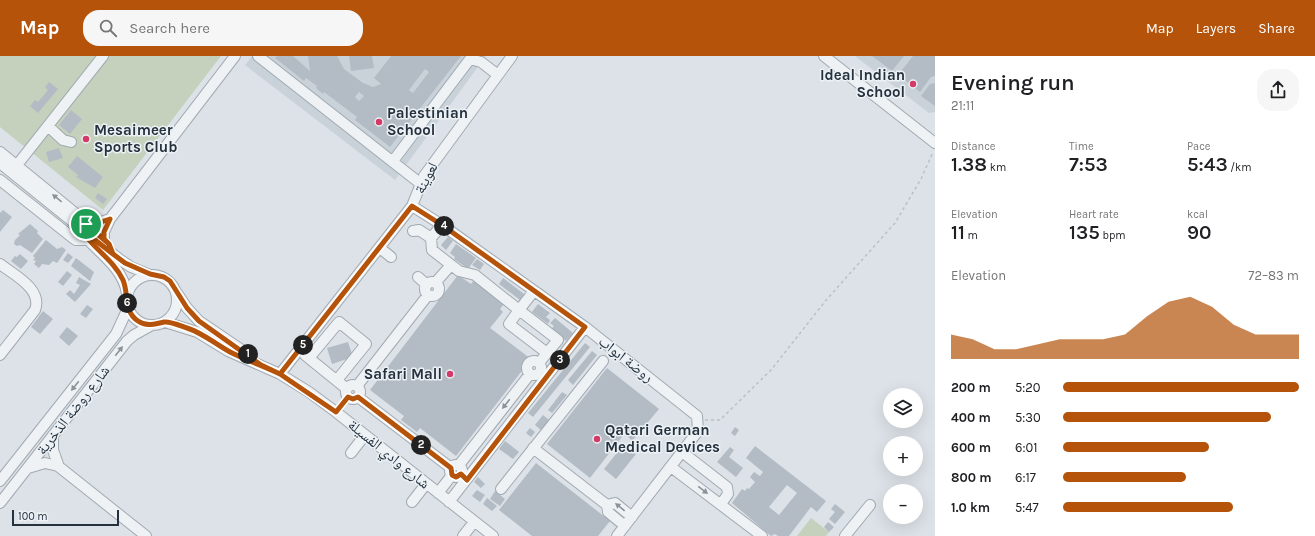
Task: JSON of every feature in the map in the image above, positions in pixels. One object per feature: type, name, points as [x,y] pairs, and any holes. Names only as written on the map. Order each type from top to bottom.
[{"type":"street","points":[[17,165],[49,127],[103,56]]},
{"type":"street","points":[[104,239],[104,232],[110,219],[235,56]]},
{"type":"street","name":"لعوينة","points":[[280,374],[412,206],[424,176],[512,56]]},
{"type":"street","points":[[824,56],[935,144]]},
{"type":"street","points":[[262,57],[421,184]]},
{"type":"street","points":[[393,161],[470,59],[481,62],[498,75]]},
{"type":"street","points":[[49,127],[63,140],[71,142]]},
{"type":"street","points":[[0,152],[17,165],[84,226],[113,254],[131,267],[164,277],[174,287],[177,293],[176,310],[172,317],[165,322],[152,326],[137,321],[128,308],[127,293],[124,281],[118,270],[88,240],[84,226]]},
{"type":"street","points":[[0,163],[84,226],[104,239],[109,244],[113,254]]},
{"type":"street","points":[[0,180],[73,238],[76,240],[88,240]]},
{"type":"street","name":"روضة ابواب","points":[[412,206],[442,225],[585,327],[693,411],[699,420]]},
{"type":"street","points":[[84,226],[110,219]]},
{"type":"street","points":[[438,493],[458,472],[539,371],[547,353],[558,340],[475,274],[460,271],[432,250],[431,238],[442,225]]},
{"type":"street","points":[[413,231],[418,230],[431,238]]},
{"type":"street","points":[[380,248],[391,257]]},
{"type":"street","points":[[0,264],[30,287],[37,298],[35,310],[0,355]]},
{"type":"street","points":[[431,284],[451,265]]},
{"type":"street","points":[[127,293],[136,280],[150,274]]},
{"type":"street","points":[[336,412],[428,295],[434,296],[438,293],[438,288],[418,277]]},
{"type":"street","points":[[534,291],[509,324],[547,353]]},
{"type":"street","name":"شارع وادي الفسيلة","points":[[177,293],[187,308],[199,321],[261,365]]},
{"type":"street","name":"شارع روضة الذخرية","points":[[0,481],[116,334],[128,308]]},
{"type":"street","name":"شارع وادي الفسيلة","points":[[165,322],[197,332],[235,354],[280,374],[336,412],[493,536]]},
{"type":"street","points":[[310,358],[339,322],[366,344],[337,380]]},
{"type":"street","name":"شارع روضة الذخرية","points":[[0,503],[128,341],[134,335],[152,326]]},
{"type":"street","points":[[449,502],[458,472],[539,371],[585,327]]},
{"type":"street","points":[[299,350],[458,472]]},
{"type":"street","points":[[501,489],[603,361]]},
{"type":"street","points":[[617,536],[698,431],[699,420]]},
{"type":"street","points":[[53,435],[53,450],[59,468]]},
{"type":"street","points":[[351,453],[365,435]]},
{"type":"street","points":[[534,448],[607,505],[608,512],[625,526]]},
{"type":"street","points":[[682,452],[727,487],[728,494],[721,504]]},
{"type":"street","points":[[28,468],[45,463],[59,468],[146,536]]},
{"type":"street","points":[[671,467],[762,536]]},
{"type":"street","points":[[412,502],[426,484]]},
{"type":"street","points":[[607,505],[615,503],[632,517]]},
{"type":"street","points":[[845,536],[870,505]]},
{"type":"street","points":[[463,536],[474,522]]},
{"type":"path","points":[[699,420],[720,420],[771,370],[827,299],[895,223],[922,179],[935,144]]},
{"type":"shaded area","name":"Palestinian School","points":[[252,56],[486,56],[395,180],[245,65]]},
{"type":"shaded area","name":"Ideal Indian School","points":[[855,56],[935,56],[935,112],[929,113]]},
{"type":"green space","name":"Mesaimeer Sports Club","points":[[0,56],[221,56],[103,210],[0,127]]},
{"type":"green space","points":[[811,518],[829,532],[826,536],[797,536]]},
{"type":"building","points":[[277,56],[293,56],[310,71],[308,56],[337,56],[344,69],[363,83],[373,87],[381,84],[374,78],[391,56],[461,56],[390,147],[355,120],[357,117],[324,92],[323,94],[316,88],[317,86],[306,78],[304,81],[275,58]],"holes":[[[425,69],[429,72],[413,93],[409,90]],[[359,92],[364,96],[359,101],[355,97]]]},
{"type":"building","points":[[349,56],[372,56],[374,68],[351,71]]},
{"type":"building","points":[[872,56],[904,56],[892,71]]},
{"type":"building","points":[[913,56],[935,56],[935,76],[931,77],[920,92],[898,75]]},
{"type":"building","points":[[49,82],[58,89],[38,113],[30,106],[35,100],[38,102],[48,90],[45,87]]},
{"type":"building","points":[[935,83],[935,106],[921,96],[930,84]]},
{"type":"building","points":[[71,110],[82,119],[70,134],[59,125]]},
{"type":"building","points":[[59,148],[63,158],[49,162],[46,152]]},
{"type":"building","name":"Mesaimeer Sports Club","points":[[77,156],[103,177],[95,188],[76,177],[78,175],[68,167]]},
{"type":"building","points":[[98,193],[107,199],[103,204],[95,198]]},
{"type":"building","points":[[3,210],[12,217],[0,232],[0,213]]},
{"type":"building","points":[[30,224],[38,231],[37,233],[43,239],[32,253],[20,245],[17,246],[14,244],[15,240],[20,235],[18,234]]},
{"type":"building","points":[[448,237],[453,241],[446,250],[441,245]]},
{"type":"building","points":[[46,240],[57,249],[62,247],[66,250],[57,263],[53,261],[49,265],[42,264],[39,268],[34,264],[36,261],[33,260],[35,258],[33,256]]},
{"type":"building","points":[[456,244],[476,258],[468,269],[454,259],[455,257],[450,253]]},
{"type":"building","points":[[68,253],[73,257],[68,263],[63,260]]},
{"type":"building","points":[[20,254],[28,261],[21,269],[11,261],[15,256],[17,257]]},
{"type":"building","points":[[76,258],[94,272],[90,281],[71,266]]},
{"type":"building","points":[[477,259],[484,264],[480,270],[472,265]]},
{"type":"building","points":[[67,271],[72,275],[63,286],[58,282]]},
{"type":"building","name":"Safari Mall","points":[[458,275],[471,284],[475,279],[505,303],[500,309],[503,312],[490,328],[531,359],[456,456],[420,428],[417,432],[401,420],[404,416],[370,390]]},
{"type":"building","points":[[79,277],[91,284],[75,302],[66,294],[70,290],[74,294],[80,285],[76,283]]},
{"type":"building","points":[[503,278],[524,294],[520,300],[499,284]]},
{"type":"building","points":[[538,304],[550,313],[546,317],[550,320],[548,324],[532,312]]},
{"type":"building","points":[[87,305],[93,309],[86,318],[80,314]]},
{"type":"building","points":[[43,311],[53,319],[40,334],[31,327]]},
{"type":"building","points":[[555,318],[573,333],[566,341],[551,329],[554,326],[550,323]]},
{"type":"building","points":[[67,327],[78,336],[69,346],[59,337]]},
{"type":"building","points":[[348,342],[353,357],[332,364],[327,348]]},
{"type":"building","points":[[585,343],[590,347],[533,417],[528,413]]},
{"type":"building","points":[[592,351],[597,355],[573,385],[568,380]]},
{"type":"building","points":[[607,368],[659,409],[632,441],[625,433],[590,478],[547,444]]},
{"type":"building","points":[[562,392],[567,395],[552,413],[548,410]]},
{"type":"building","points":[[543,415],[549,420],[541,430],[535,425]]},
{"type":"building","points":[[735,427],[739,430],[735,436],[731,433]]},
{"type":"building","points":[[530,428],[535,432],[531,437],[526,433]]},
{"type":"building","points":[[505,441],[519,452],[513,459],[499,449]]},
{"type":"building","points":[[624,444],[636,454],[616,479],[604,469]]},
{"type":"building","points":[[755,446],[826,501],[817,512],[811,507],[789,536],[778,536],[775,534],[771,536],[732,503],[742,489],[745,491],[747,488],[749,489],[755,482],[750,477],[754,472],[760,476],[763,472],[746,458]],"holes":[[[787,485],[797,493],[779,515],[769,507]]]},
{"type":"building","points":[[730,447],[734,450],[729,457],[743,468],[736,477],[717,462]]},
{"type":"building","points":[[536,463],[610,521],[598,536],[532,536],[499,510]]},
{"type":"building","points":[[478,477],[485,484],[481,488],[474,482]]},
{"type":"building","points":[[477,490],[485,495],[480,502],[472,496]]},
{"type":"building","points":[[495,491],[505,499],[500,506],[490,499]]},
{"type":"building","points":[[487,498],[497,506],[492,511],[483,504]]},
{"type":"building","points":[[835,504],[845,512],[835,524],[829,519],[835,512],[831,509]]},
{"type":"building","points":[[828,522],[834,527],[829,532],[824,527]]},
{"type":"place","name":"Ideal Indian School","points":[[913,84]]},
{"type":"place","name":"Palestinian School","points":[[379,122]]},
{"type":"place","name":"Mesaimeer Sports Club","points":[[86,139]]},
{"type":"place","name":"Safari Mall","points":[[450,374]]},
{"type":"place","name":"Qatari German Medical Devices","points":[[597,439]]},
{"type":"route","points":[[86,224],[104,222],[110,219],[104,232],[104,239],[109,244],[113,254],[81,229],[88,240],[118,270],[126,287],[126,301],[128,308],[137,321],[152,326],[165,322],[188,328],[206,336],[228,351],[242,358],[280,374],[412,206],[442,225],[585,327],[467,480],[461,474],[458,477],[454,477],[450,471],[451,468],[358,397],[356,399],[351,399],[348,397],[336,412],[309,392],[280,374],[261,365],[248,354],[199,321],[187,308],[170,281],[164,277],[137,270],[125,263],[113,254],[109,244],[104,239],[86,224]]}]
